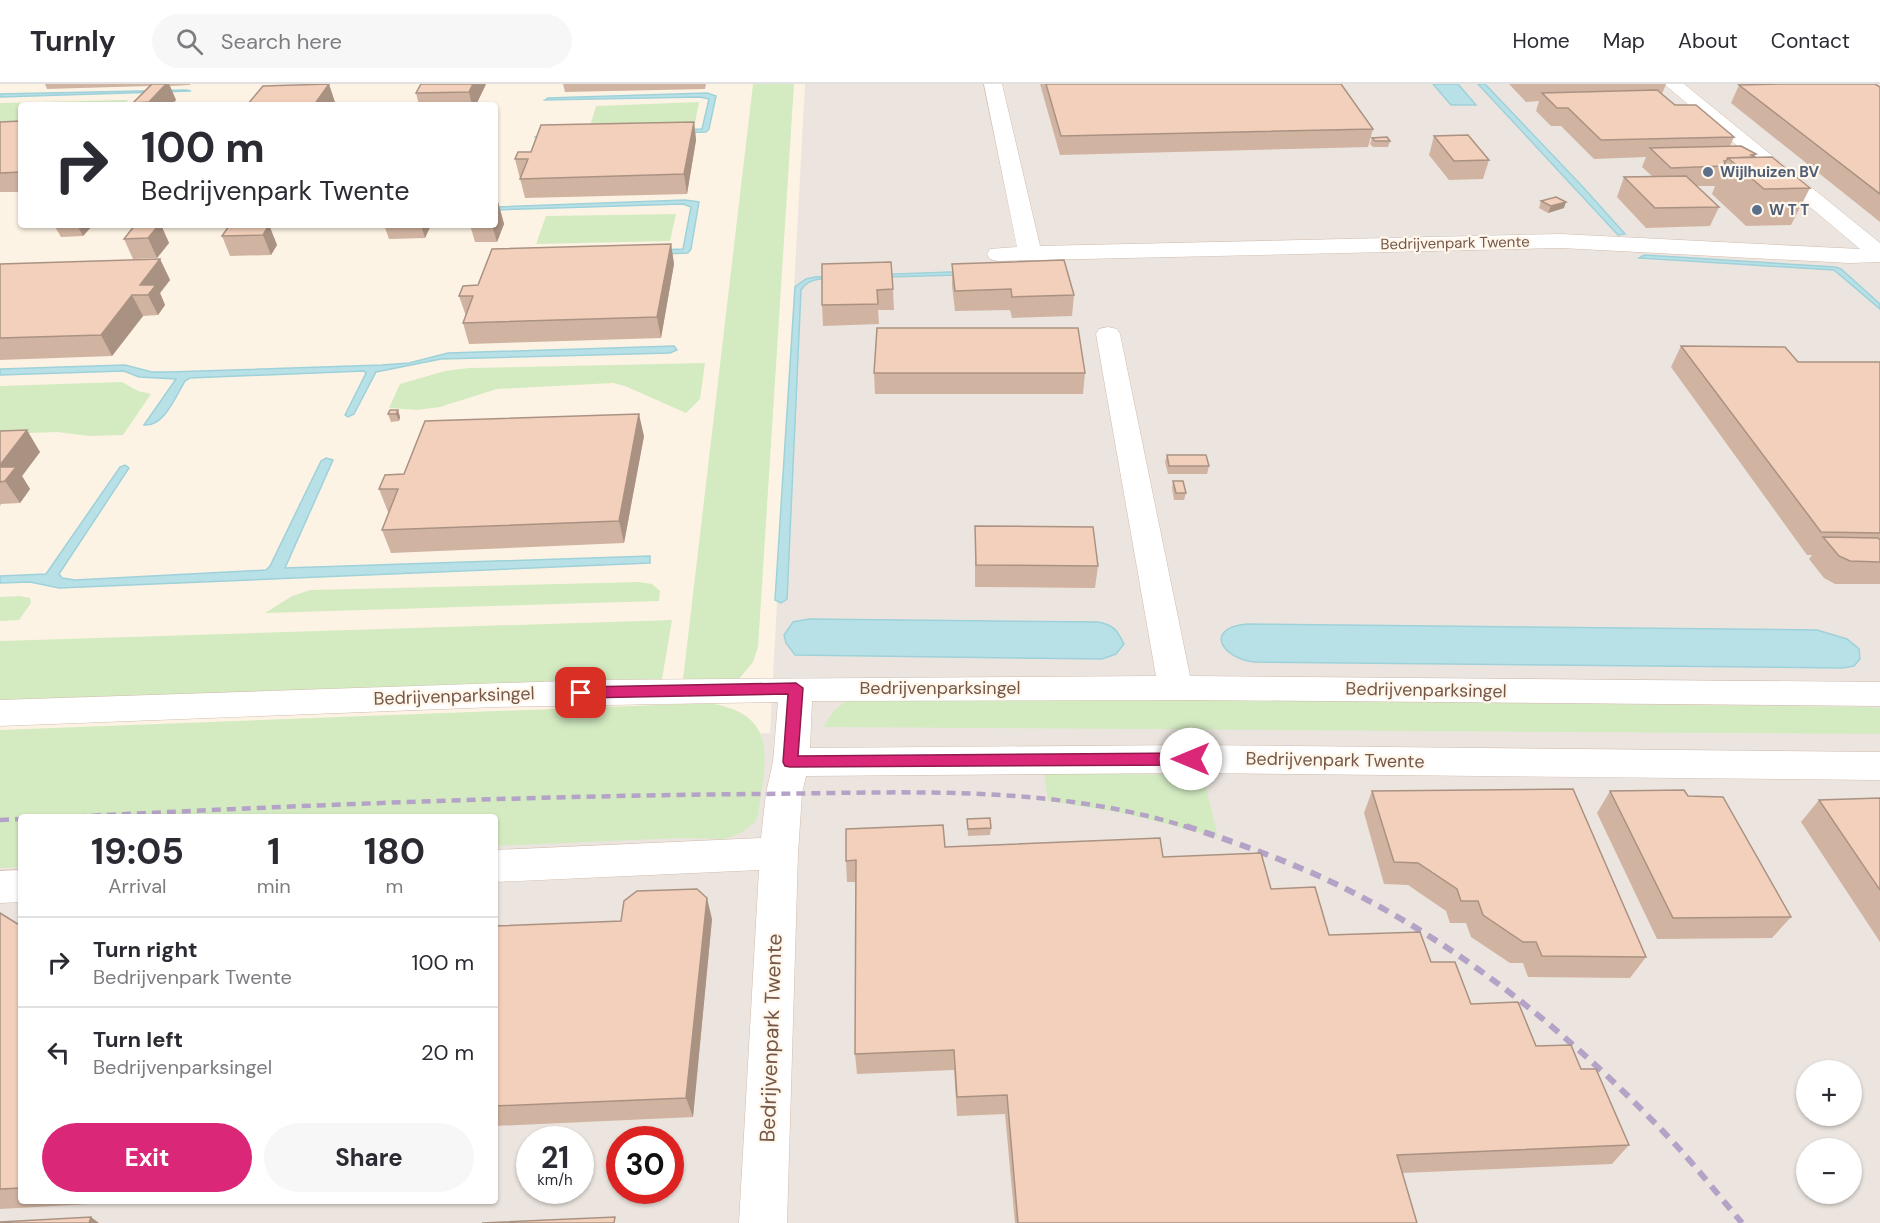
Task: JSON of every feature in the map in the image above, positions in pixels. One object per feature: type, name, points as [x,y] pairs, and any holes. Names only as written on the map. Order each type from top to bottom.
[{"type":"street","points":[[993,84],[1030,253]]},
{"type":"street","name":"Bedrijvenpark Twente","points":[[1673,84],[1880,254]]},
{"type":"street","name":"Bedrijvenpark Twente","points":[[998,254],[1561,240],[1849,256],[1880,254]]},
{"type":"street","points":[[1108,334],[1175,687]]},
{"type":"street","name":"Bedrijvenparksingel","points":[[0,713],[420,696],[796,688],[1175,687],[1880,694]]},
{"type":"street","name":"Bedrijvenpark Twente","points":[[764,1223],[779,853],[796,688]]},
{"type":"street","name":"Bedrijvenpark Twente","points":[[790,762],[1191,759],[1880,766]]},
{"type":"street","points":[[498,866],[779,853]]},
{"type":"street","points":[[0,887],[18,886]]},
{"type":"shaded area","points":[[805,84],[1880,84],[1880,1223],[0,1223],[0,771],[770,733]]},
{"type":"green space","points":[[753,84],[794,84],[758,647],[753,662],[739,679],[683,679]]},
{"type":"green space","points":[[128,100],[126,102],[43,102]]},
{"type":"green space","points":[[699,102],[695,123],[590,126],[596,106]]},
{"type":"green space","points":[[0,103],[18,103],[18,124],[0,125]]},
{"type":"green space","points":[[676,214],[670,241],[536,244],[546,216]]},
{"type":"green space","points":[[705,363],[700,399],[686,413],[613,383],[497,389],[440,407],[417,410],[389,408],[400,384],[445,371],[469,368]]},
{"type":"green space","points":[[122,382],[138,391],[151,394],[123,435],[89,436],[57,432],[0,434],[0,386]]},
{"type":"green space","points":[[639,582],[652,584],[660,591],[659,601],[265,613],[292,596],[310,590]]},
{"type":"green space","points":[[0,597],[30,598],[31,603],[19,620],[0,621]]},
{"type":"green space","points":[[672,620],[662,679],[0,701],[0,641]]},
{"type":"green space","points":[[866,696],[1873,707],[1880,708],[1880,734],[824,727],[836,709],[845,702]]},
{"type":"green space","points":[[709,703],[732,709],[748,717],[758,729],[765,758],[758,815],[755,822],[741,833],[725,839],[681,838],[498,846],[498,814],[18,814],[18,867],[0,868],[0,730]]},
{"type":"green space","points":[[1044,773],[1203,775],[1218,837],[1122,813],[1048,801]]},
{"type":"water","points":[[1433,84],[1458,84],[1476,105],[1451,105]]},
{"type":"water","points":[[1478,84],[1485,84],[1625,234],[1618,235]]},
{"type":"water","points":[[191,91],[0,97],[0,94]]},
{"type":"water","points":[[707,93],[716,96],[709,129],[706,132],[534,137],[702,129],[709,99],[700,97],[545,100],[548,98]]},
{"type":"water","points":[[685,200],[699,202],[691,249],[688,253],[500,261],[498,257],[683,249],[691,207],[683,204],[498,210],[498,207]]},
{"type":"water","points":[[1644,255],[1835,267],[1841,269],[1880,304],[1880,309],[1834,270],[1639,258]]},
{"type":"water","points":[[1035,269],[1026,273],[819,279],[803,287],[801,290],[787,599],[781,603],[775,600],[795,287],[806,279],[815,277]]},
{"type":"water","points":[[674,346],[677,350],[670,353],[441,359],[376,372],[354,414],[348,417],[345,415],[366,373],[364,371],[190,378],[185,381],[163,416],[158,421],[144,425],[176,379],[139,377],[124,371],[0,375],[0,369],[125,365],[152,372],[169,372],[382,365],[409,363],[448,353]]},
{"type":"water","points":[[326,458],[333,460],[285,568],[650,556],[650,563],[59,588],[30,582],[0,583],[0,576],[46,574],[120,467],[125,465],[129,468],[59,574],[62,578],[75,580],[266,570],[321,461]]},
{"type":"water","points":[[809,619],[1098,622],[1114,629],[1124,644],[1116,654],[1102,659],[795,655],[786,643],[784,635],[793,622]]},
{"type":"water","points":[[1247,624],[1817,630],[1847,639],[1859,649],[1860,659],[1854,666],[1843,668],[1255,662],[1243,660],[1234,655],[1226,650],[1222,643],[1221,637],[1225,631]]},
{"type":"building","points":[[152,84],[166,84],[149,102],[134,102]]},
{"type":"building","points":[[329,84],[316,102],[250,102],[263,86]]},
{"type":"building","points":[[421,84],[473,84],[469,92],[416,93]]},
{"type":"building","points":[[1046,84],[1341,84],[1373,129],[1061,136]]},
{"type":"building","points":[[1875,84],[1880,87],[1880,194],[1739,85]]},
{"type":"building","points":[[1657,90],[1675,105],[1696,105],[1734,137],[1601,140],[1568,108],[1557,108],[1542,93]]},
{"type":"building","points":[[18,121],[18,172],[0,173],[0,122]]},
{"type":"building","points":[[694,122],[684,174],[520,179],[528,159],[515,159],[518,152],[531,152],[541,125]]},
{"type":"building","points":[[1468,135],[1489,160],[1454,161],[1434,136]]},
{"type":"building","points":[[1387,137],[1390,141],[1375,141],[1372,138]]},
{"type":"building","points":[[1741,146],[1756,154],[1751,155],[1755,157],[1728,158],[1724,161],[1724,166],[1671,168],[1650,148]]},
{"type":"building","points":[[1772,157],[1810,188],[1764,189],[1728,158]]},
{"type":"building","points":[[1686,176],[1719,207],[1655,208],[1624,177]]},
{"type":"building","points":[[1556,197],[1566,202],[1551,206],[1541,201]]},
{"type":"building","points":[[133,228],[156,228],[148,238],[124,239]]},
{"type":"building","points":[[228,228],[267,228],[263,235],[222,236]]},
{"type":"building","points":[[671,244],[657,317],[463,323],[473,296],[459,296],[463,286],[478,285],[492,249]]},
{"type":"building","points":[[160,259],[140,285],[156,285],[148,295],[132,295],[101,335],[0,338],[0,264]]},
{"type":"building","points":[[1064,260],[1074,295],[1012,297],[1011,289],[955,291],[952,264]]},
{"type":"building","points":[[891,262],[893,289],[877,290],[878,304],[822,305],[822,264]]},
{"type":"building","points":[[877,328],[1078,328],[1085,373],[874,373]]},
{"type":"building","points":[[1681,346],[1785,347],[1798,362],[1880,362],[1880,533],[1821,532]]},
{"type":"building","points":[[390,410],[398,410],[396,414],[388,414]]},
{"type":"building","points":[[639,414],[619,521],[382,530],[398,489],[379,489],[385,475],[404,474],[425,421]]},
{"type":"building","points":[[27,430],[0,465],[0,431]]},
{"type":"building","points":[[1167,455],[1206,455],[1209,466],[1169,466]]},
{"type":"building","points":[[0,467],[16,467],[5,481],[0,482]]},
{"type":"building","points":[[1173,481],[1183,481],[1186,493],[1176,493]]},
{"type":"building","points":[[975,526],[1093,527],[1098,566],[976,565]]},
{"type":"building","points":[[1823,537],[1878,538],[1880,540],[1880,562],[1850,561],[1839,556]]},
{"type":"building","points":[[1573,789],[1646,957],[1542,956],[1536,942],[1523,942],[1483,915],[1478,901],[1461,901],[1457,889],[1418,863],[1394,862],[1372,791]]},
{"type":"building","points":[[1684,790],[1688,796],[1723,797],[1791,917],[1673,918],[1610,791]]},
{"type":"building","points":[[1880,798],[1880,890],[1819,800]]},
{"type":"building","points":[[990,818],[991,828],[968,829],[967,819]]},
{"type":"building","points":[[943,825],[945,847],[1160,838],[1163,857],[1261,853],[1271,889],[1315,887],[1329,935],[1420,932],[1431,962],[1455,962],[1471,1004],[1518,1002],[1536,1046],[1571,1045],[1581,1069],[1596,1069],[1629,1145],[1397,1155],[1417,1223],[1018,1223],[1007,1095],[957,1097],[954,1050],[855,1054],[856,860],[846,861],[846,829]]},
{"type":"building","points":[[697,889],[707,898],[686,1098],[498,1106],[498,926],[621,921],[624,901],[637,891]]},
{"type":"building","points":[[0,913],[18,924],[18,1188],[0,1189]]},
{"type":"building","points":[[91,1217],[89,1223],[0,1223],[0,1222]]},
{"type":"building","points":[[615,1217],[614,1223],[482,1223]]},
{"type":"railway","points":[[136,814],[490,799],[920,792],[1030,797],[1084,804],[1137,814],[1190,828]]},
{"type":"railway","points":[[0,820],[18,819]]},
{"type":"railway","points":[[1186,826],[1313,873],[1354,893],[1442,944],[1525,1005],[1602,1071],[1683,1153],[1742,1223]]},
{"type":"place","name":"Wijlhuizen BV","points":[[1708,172]]},
{"type":"place","name":"W T T","points":[[1757,210]]},
{"type":"route","points":[[581,693],[796,688],[790,762],[1191,759]]}]
